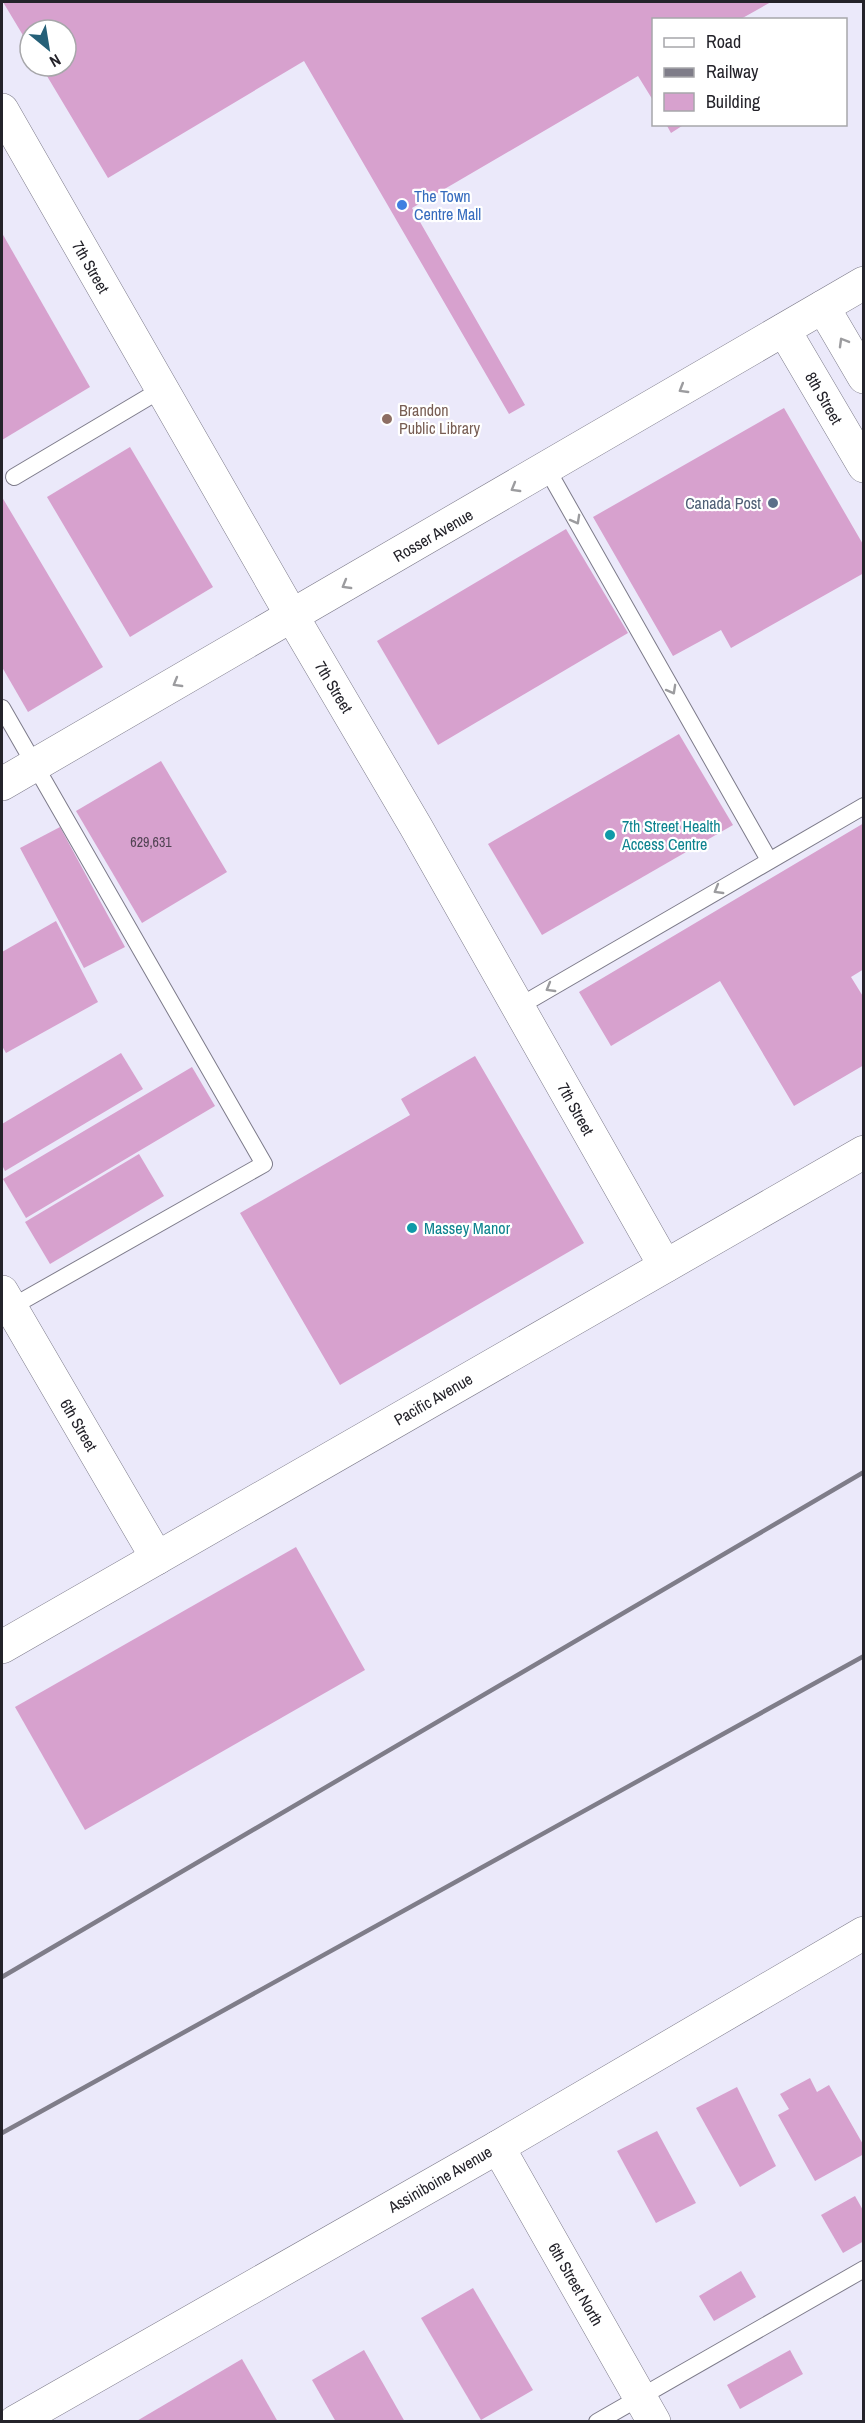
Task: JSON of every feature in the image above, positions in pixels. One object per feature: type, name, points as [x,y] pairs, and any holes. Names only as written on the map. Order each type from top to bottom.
[{"type":"street","name":"7th Street","points":[[2,110],[292,616],[416,827],[665,1266]]},
{"type":"street","name":"Rosser Avenue","points":[[2,784],[864,283]]},
{"type":"street","points":[[823,307],[864,377]]},
{"type":"street","name":"8th Street","points":[[784,330],[864,466]]},
{"type":"street","name":"Pacific Avenue","points":[[2,1647],[864,1152]]},
{"type":"street","name":"6th Street","points":[[5,1304],[157,1558]]},
{"type":"street","name":"Assiniboine Avenue","points":[[15,2421],[498,2147],[864,1933]]},
{"type":"street","name":"6th Street North","points":[[498,2147],[647,2409]]},
{"type":"lane","points":[[14,477],[162,389]]},
{"type":"lane","points":[[547,469],[769,860]]},
{"type":"lane","points":[[2,708],[264,1164],[5,1304]]},
{"type":"lane","points":[[518,1006],[864,806]]},
{"type":"lane","points":[[597,2421],[647,2409],[864,2269]]},
{"type":"building","name":"The Town Centre Mall","points":[[3,2],[771,2],[743,18],[652,18],[652,99],[638,76],[412,208],[525,405],[509,414],[304,61],[108,178],[48,78],[78,78],[78,18],[18,18],[18,27]]},
{"type":"building","points":[[667,126],[682,126],[671,133]]},
{"type":"building","points":[[2,233],[90,387],[2,440]]},
{"type":"building","points":[[784,408],[864,546],[864,573],[731,648],[721,630],[673,656],[593,517]]},
{"type":"building","points":[[130,447],[213,587],[130,637],[47,497]]},
{"type":"building","points":[[2,497],[103,667],[28,712],[2,667]]},
{"type":"building","points":[[566,529],[628,633],[438,745],[377,641]]},
{"type":"building","name":"7th Street Health Access Centre","points":[[679,734],[733,825],[542,935],[488,844]]},
{"type":"building","points":[[161,761],[227,872],[142,923],[76,811]]},
{"type":"building","points":[[864,823],[864,969],[851,977],[864,998],[864,1065],[794,1106],[720,981],[611,1046],[579,992]]},
{"type":"building","points":[[60,827],[125,947],[84,968],[20,848]]},
{"type":"building","points":[[56,921],[98,1002],[6,1053],[2,1046],[2,952]]},
{"type":"building","points":[[121,1053],[143,1089],[5,1171],[2,1165],[2,1124]]},
{"type":"building","name":"Massey Manor","points":[[475,1056],[584,1243],[340,1385],[240,1213],[410,1115],[401,1099]]},
{"type":"building","points":[[192,1067],[215,1106],[26,1218],[3,1179]]},
{"type":"building","points":[[139,1154],[164,1196],[50,1264],[25,1222]]},
{"type":"building","points":[[296,1547],[365,1670],[85,1830],[15,1707]]},
{"type":"building","points":[[810,2078],[817,2092],[829,2085],[864,2146],[864,2154],[815,2181],[778,2115],[789,2109],[780,2094]]},
{"type":"building","points":[[737,2087],[776,2166],[740,2187],[696,2108]]},
{"type":"building","points":[[657,2131],[696,2203],[656,2223],[617,2151]]},
{"type":"building","points":[[855,2196],[864,2212],[864,2241],[843,2253],[821,2215]]},
{"type":"building","points":[[741,2271],[756,2297],[714,2321],[699,2296]]},
{"type":"building","points":[[473,2288],[533,2390],[481,2420],[421,2318]]},
{"type":"building","points":[[364,2350],[405,2422],[336,2422],[312,2380]]},
{"type":"building","points":[[790,2350],[803,2374],[740,2409],[727,2385]]},
{"type":"building","points":[[242,2359],[278,2422],[135,2422]]},
{"type":"railway","points":[[2,1977],[864,1472]]},
{"type":"railway","points":[[2,2133],[864,1656]]},
{"type":"place","name":"The Town Centre Mall","points":[[402,205]]},
{"type":"place","name":"Brandon Public Library","points":[[387,419]]},
{"type":"place","name":"Canada Post","points":[[773,503]]},
{"type":"place","name":"7th Street Health Access Centre","points":[[610,835]]},
{"type":"place","name":"Massey Manor","points":[[412,1228]]}]
